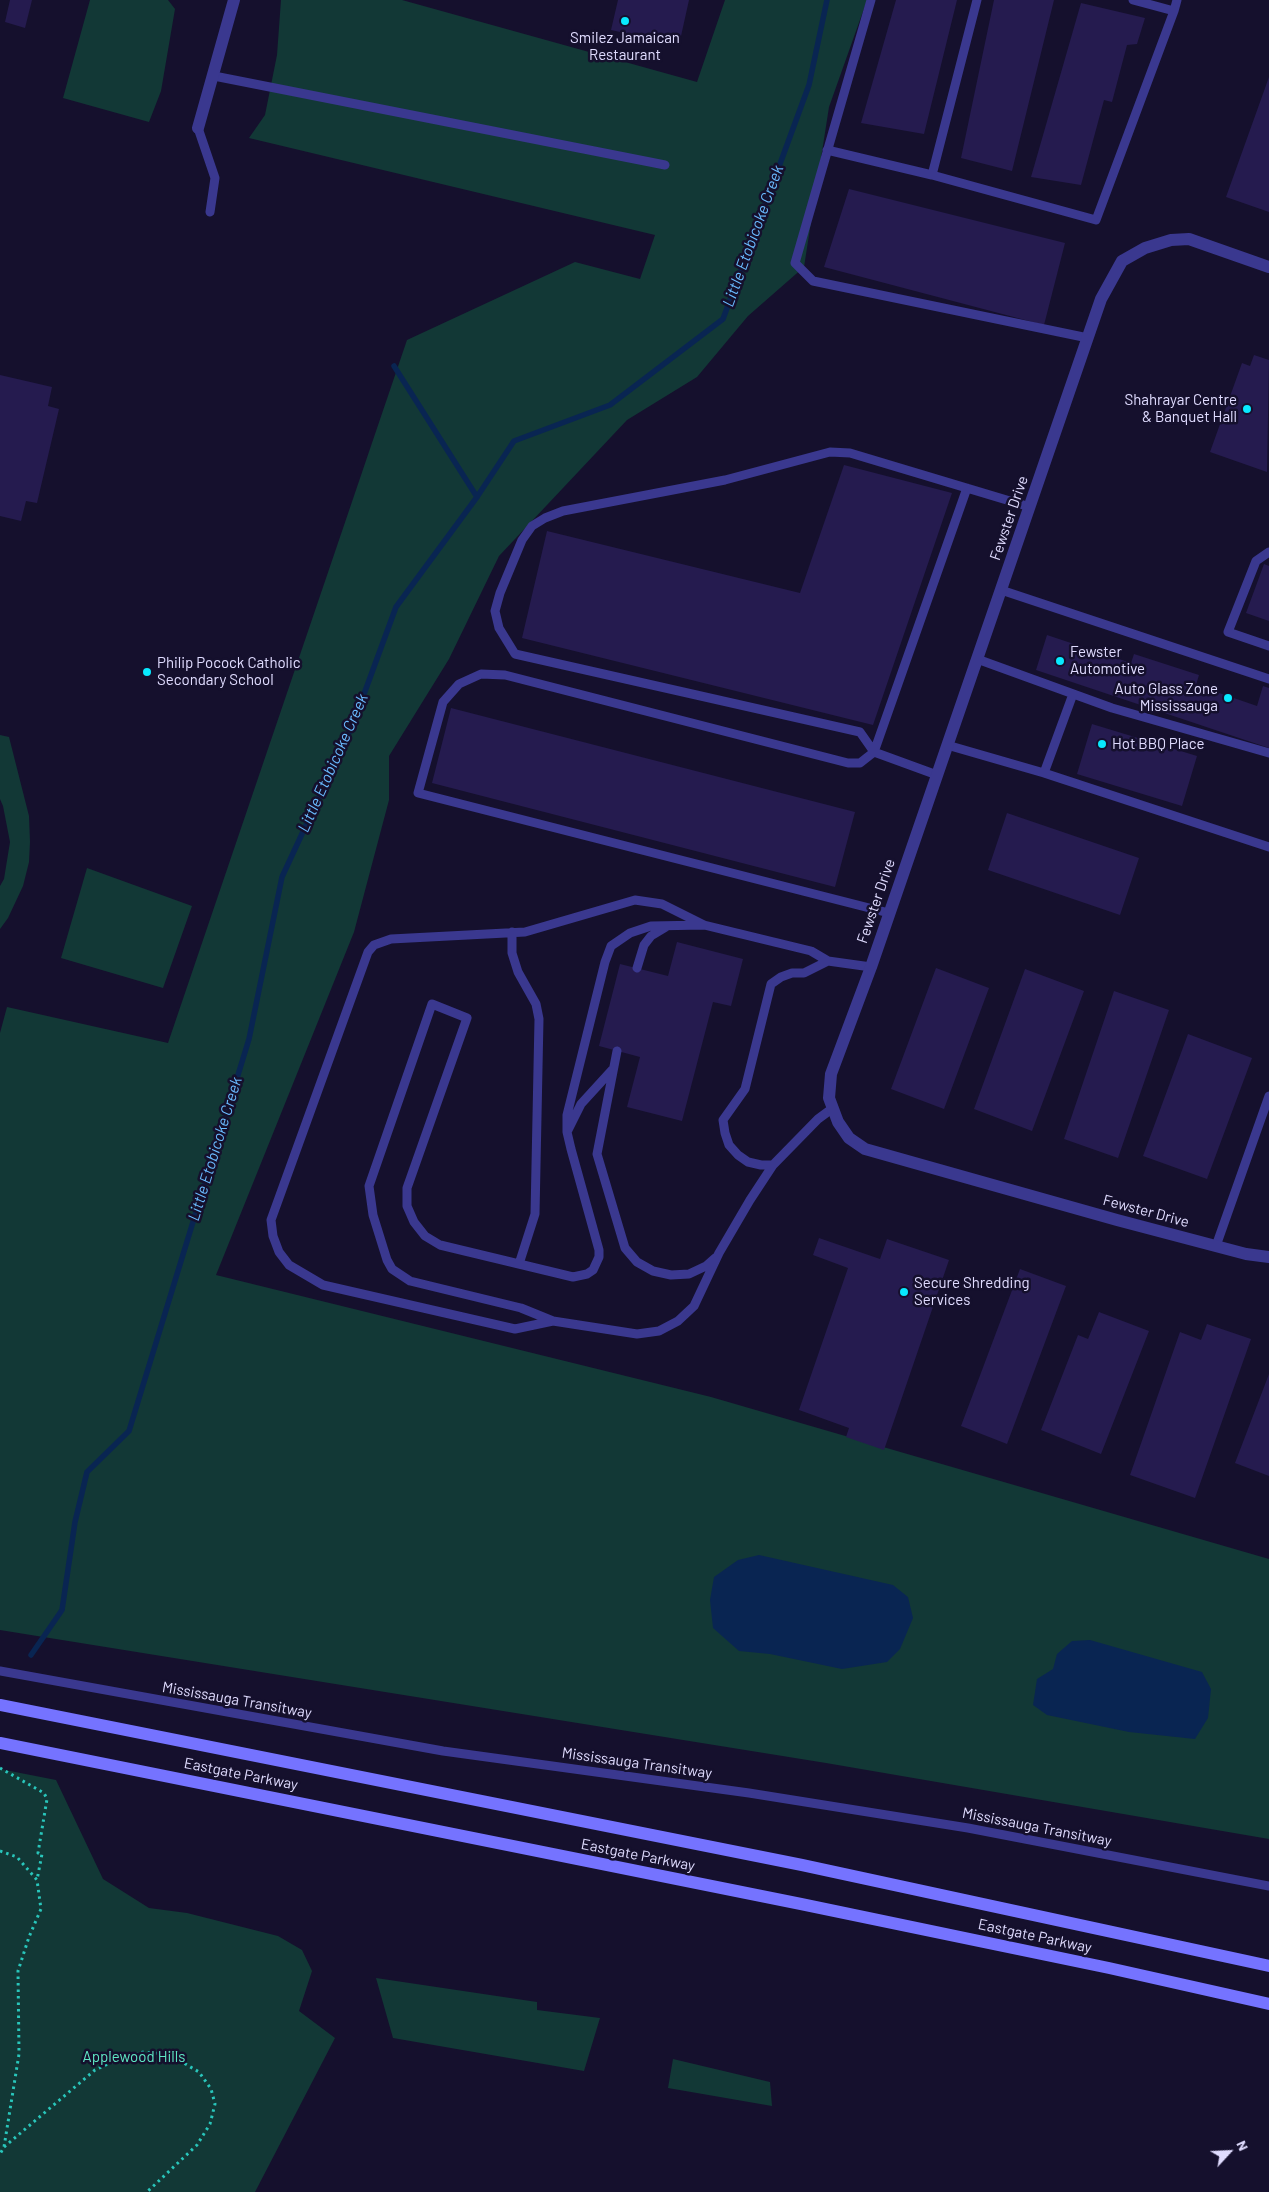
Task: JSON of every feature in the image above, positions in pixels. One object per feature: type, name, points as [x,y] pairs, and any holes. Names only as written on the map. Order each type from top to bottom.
[{"type":"main road","name":"Eastgate Parkway","points":[[0,1705],[792,1863],[1269,1966]]},
{"type":"main road","name":"Eastgate Parkway","points":[[0,1743],[810,1906],[1118,1970],[1269,2004]]},
{"type":"street","points":[[198,128],[235,4],[234,0]]},
{"type":"street","name":"Fewster Drive","points":[[1269,267],[1189,239],[1171,240],[1145,248],[1122,261],[1101,299],[889,913],[831,1074],[829,1098],[838,1122],[849,1138],[865,1149],[1216,1246],[1246,1254],[1269,1257]]},
{"type":"lane","points":[[871,0],[794,263],[813,281],[1088,338]]},
{"type":"lane","points":[[932,175],[977,0]]},
{"type":"lane","points":[[1134,0],[1174,11]]},
{"type":"lane","points":[[827,150],[932,175],[1096,220],[1177,0]]},
{"type":"lane","points":[[214,76],[665,165]]},
{"type":"lane","points":[[198,128],[215,178],[210,212]]},
{"type":"lane","points":[[937,775],[874,752],[860,732],[515,654],[499,628],[495,611],[500,593],[522,540],[532,526],[545,518],[563,511],[725,480],[830,452],[850,453],[1030,507]]},
{"type":"lane","points":[[889,913],[418,793],[443,702],[458,684],[481,674],[505,675],[848,763],[860,763],[874,752],[967,488]]},
{"type":"lane","points":[[1269,552],[1256,561],[1228,632],[1269,646]]},
{"type":"lane","points":[[1001,590],[1269,679]]},
{"type":"lane","points":[[977,659],[1112,708],[1269,753]]},
{"type":"lane","points":[[1044,773],[1073,694]]},
{"type":"lane","points":[[947,745],[1044,773],[1269,847]]},
{"type":"lane","points":[[553,1321],[515,1329],[323,1285],[290,1265],[279,1252],[273,1236],[271,1220],[368,952],[382,941],[391,939],[525,932],[635,900],[662,904],[704,925],[811,951],[828,961],[870,967]]},
{"type":"lane","points":[[637,968],[644,945],[650,936],[660,928],[671,925]]},
{"type":"lane","points":[[704,925],[651,926],[630,933],[611,946],[605,962],[567,1115],[567,1132],[599,1250],[597,1264],[587,1274],[573,1277],[440,1245],[425,1236],[414,1222],[407,1206],[407,1188],[467,1018],[432,1004],[369,1186],[372,1215],[387,1260],[396,1272],[410,1281],[521,1308],[553,1321],[637,1334],[659,1330],[678,1321],[694,1306],[719,1254],[750,1200],[773,1165],[818,1119],[833,1108]]},
{"type":"lane","points":[[512,932],[512,953],[518,972],[530,989],[539,1019],[535,1214],[519,1264]]},
{"type":"lane","points":[[773,1165],[761,1166],[748,1162],[738,1155],[729,1145],[724,1133],[723,1120],[745,1089],[771,984],[781,977],[792,973],[804,974],[828,961]]},
{"type":"lane","points":[[617,1051],[612,1070],[610,1096],[597,1154],[625,1248],[637,1262],[653,1271],[671,1276],[689,1274],[706,1266],[719,1254]]},
{"type":"lane","points":[[567,1132],[581,1104],[612,1070]]},
{"type":"lane","points":[[1216,1246],[1269,1096]]},
{"type":"lane","name":"Mississauga Transitway","points":[[0,1671],[443,1751],[749,1793],[968,1828],[1269,1886]]},
{"type":"path","points":[[0,1768],[44,1792],[48,1799],[38,1853],[42,1854],[37,1880],[41,1909],[29,1937],[18,1971],[19,2054],[4,2147]]},
{"type":"path","points":[[0,1852],[17,1856],[37,1880]]},
{"type":"path","points":[[0,2154],[4,2147],[95,2070],[125,2056],[144,2052],[163,2054],[199,2072],[211,2089],[215,2104],[210,2124],[197,2145],[147,2192]]},
{"type":"green space","points":[[90,0],[168,0],[175,9],[161,91],[149,122],[63,98]]},
{"type":"green space","points":[[281,0],[402,0],[697,82],[725,0],[867,0],[829,107],[804,267],[748,316],[697,377],[627,420],[499,556],[449,659],[389,756],[389,800],[354,932],[216,1275],[711,1397],[1269,1559],[1269,1839],[826,1763],[0,1630],[0,1033],[7,1007],[168,1043],[407,340],[575,262],[640,279],[655,235],[249,138],[265,115],[277,55]]},
{"type":"green space","points":[[0,735],[9,737],[29,816],[30,842],[29,862],[23,886],[8,918],[0,929],[0,886],[4,879],[10,842],[0,799]]},
{"type":"green space","points":[[87,868],[192,906],[163,988],[61,958]]},
{"type":"green space","name":"Applewood Hills","points":[[0,1769],[56,1780],[103,1879],[149,1908],[187,1913],[278,1936],[302,1950],[312,1971],[299,2011],[335,2038],[255,2192],[0,2192]]},
{"type":"green space","points":[[376,1978],[537,2002],[537,2010],[600,2018],[584,2071],[393,2038]]},
{"type":"green space","points":[[673,2059],[770,2082],[772,2106],[668,2088]]},
{"type":"water","points":[[759,1555],[893,1585],[908,1597],[913,1618],[900,1649],[887,1662],[842,1669],[770,1654],[739,1651],[713,1628],[710,1600],[714,1577],[738,1560]]},
{"type":"water","points":[[1090,1640],[1202,1672],[1211,1689],[1208,1718],[1195,1739],[1129,1732],[1047,1715],[1033,1705],[1037,1679],[1053,1669],[1057,1654],[1072,1641]]},
{"type":"building","points":[[10,0],[32,0],[25,28],[5,22]]},
{"type":"building","points":[[618,0],[689,0],[679,45],[611,30]]},
{"type":"building","points":[[896,0],[957,0],[924,134],[861,123]]},
{"type":"building","points":[[994,0],[1054,0],[1012,171],[961,158]]},
{"type":"building","points":[[1081,3],[1145,18],[1137,44],[1127,45],[1112,102],[1104,100],[1081,185],[1031,177]]},
{"type":"building","points":[[1269,77],[1269,212],[1226,197]]},
{"type":"building","points":[[849,189],[1065,243],[1044,325],[824,267]]},
{"type":"building","name":"Shahrayar Centre & Banquet Hall","points":[[1254,355],[1269,360],[1267,472],[1210,452],[1242,363],[1250,366]]},
{"type":"building","points":[[0,375],[52,387],[48,406],[59,409],[37,503],[26,501],[21,521],[0,516]]},
{"type":"building","points":[[844,465],[952,493],[873,725],[522,638],[547,531],[800,593]]},
{"type":"building","points":[[1264,564],[1269,566],[1269,621],[1246,613]]},
{"type":"building","points":[[1047,635],[1131,663],[1134,654],[1199,675],[1196,685],[1257,706],[1263,686],[1269,688],[1269,748],[1036,670]]},
{"type":"building","points":[[451,708],[855,812],[835,887],[432,783]]},
{"type":"building","points":[[1092,724],[1197,756],[1182,806],[1077,774]]},
{"type":"building","points":[[1007,813],[1139,858],[1120,915],[988,870]]},
{"type":"building","points":[[677,942],[743,959],[731,1006],[713,1002],[682,1121],[627,1107],[640,1057],[599,1046],[620,964],[668,976]]},
{"type":"building","points":[[936,968],[989,988],[944,1109],[891,1089]]},
{"type":"building","points":[[1025,969],[1084,991],[1032,1131],[974,1109]]},
{"type":"building","points":[[1114,991],[1169,1010],[1118,1158],[1064,1139]]},
{"type":"building","points":[[1188,1034],[1252,1058],[1207,1179],[1143,1156]]},
{"type":"building","points":[[819,1238],[880,1259],[887,1239],[949,1260],[884,1450],[846,1437],[849,1428],[799,1410],[848,1268],[813,1255]]},
{"type":"building","points":[[1020,1269],[1066,1286],[1007,1444],[961,1426]]},
{"type":"building","points":[[1099,1312],[1149,1331],[1101,1454],[1041,1430],[1078,1335],[1088,1339]]},
{"type":"building","points":[[1207,1324],[1251,1339],[1195,1498],[1130,1475],[1180,1332],[1201,1340]]},
{"type":"building","points":[[1269,1374],[1269,1476],[1235,1463]]},
{"type":"waterway","name":"Little Etobicoke Creek","points":[[31,1655],[62,1610],[75,1522],[87,1472],[129,1431],[249,1039],[282,877],[353,724],[396,607],[477,497],[514,441],[610,405],[723,319],[809,85],[827,0]]},
{"type":"waterway","points":[[394,366],[477,497]]},
{"type":"place","name":"Smilez Jamaican Restaurant","points":[[625,21]]},
{"type":"place","name":"Shahrayar Centre & Banquet Hall","points":[[1247,409]]},
{"type":"place","name":"Fewster Automotive","points":[[1060,661]]},
{"type":"place","name":"Philip Pocock Catholic Secondary School","points":[[147,672]]},
{"type":"place","name":"Auto Glass Zone Mississauga","points":[[1228,698]]},
{"type":"place","name":"Hot BBQ Place","points":[[1102,744]]},
{"type":"place","name":"Secure Shredding Services","points":[[904,1292]]}]
